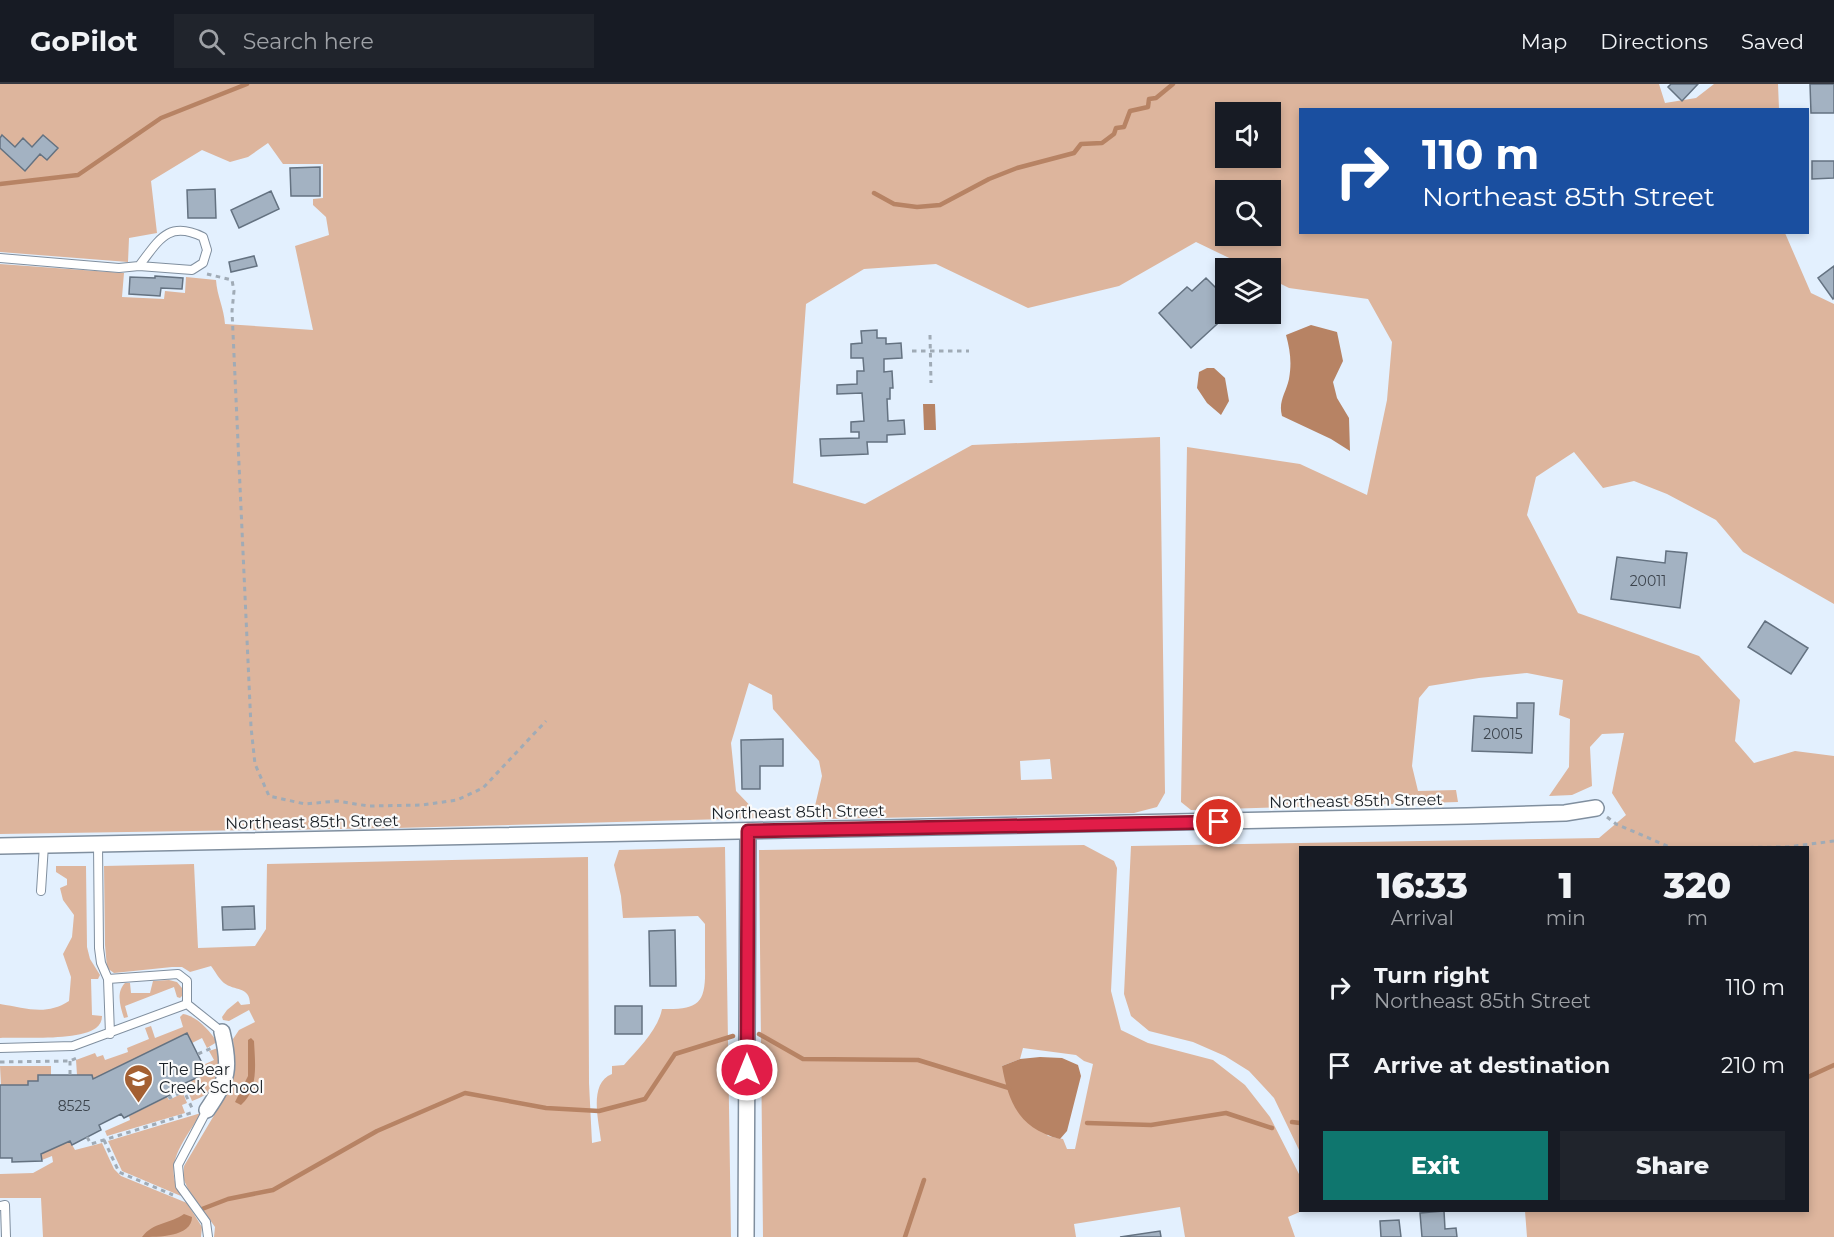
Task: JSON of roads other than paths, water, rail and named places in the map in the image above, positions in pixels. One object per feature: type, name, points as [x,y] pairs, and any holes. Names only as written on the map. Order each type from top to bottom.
[{"type":"street","name":"Northeast 85th Street","points":[[0,846],[1467,816],[1564,813],[1596,808]]},
{"type":"street","points":[[746,1237],[748,831]]},
{"type":"street","points":[[200,1111],[223,1087],[227,1054],[222,1032]]},
{"type":"lane","points":[[0,258],[119,268],[192,270],[203,263],[207,250],[203,237],[188,230],[170,232],[158,242],[139,267]]},
{"type":"lane","points":[[98,844],[99,948],[101,963],[108,979],[110,1034]]},
{"type":"lane","points":[[41,891],[44,845]]},
{"type":"lane","points":[[108,979],[178,974],[187,981],[187,1004]]},
{"type":"lane","points":[[187,1004],[222,1032]]},
{"type":"lane","points":[[0,1048],[73,1046],[187,1004]]},
{"type":"lane","points":[[200,1111],[178,1165],[180,1186],[206,1222],[208,1237]]},
{"type":"lane","points":[[0,1206],[4,1205],[6,1237]]},
{"type":"waterway","points":[[0,184],[78,175],[161,118],[247,84]]},
{"type":"waterway","points":[[874,193],[894,204],[917,207],[940,205],[989,179],[1017,168],[1074,153],[1081,144],[1102,143],[1114,134],[1116,128],[1124,127],[1130,111],[1148,107],[1149,99],[1156,98],[1173,84]]},
{"type":"waterway","points":[[759,1034],[803,1059],[918,1060],[1009,1088]]},
{"type":"waterway","points":[[202,1209],[228,1199],[273,1190],[377,1131],[465,1093],[546,1108],[599,1111],[645,1099],[675,1054],[733,1036]]},
{"type":"waterway","points":[[1809,1077],[1834,1065]]},
{"type":"waterway","points":[[1087,1123],[1151,1125],[1226,1113],[1272,1128]]},
{"type":"waterway","points":[[1292,1122],[1299,1123]]},
{"type":"waterway","points":[[905,1237],[924,1180]]},
{"type":"place","name":"The Bear Creek School","points":[[138,1104]]}]
